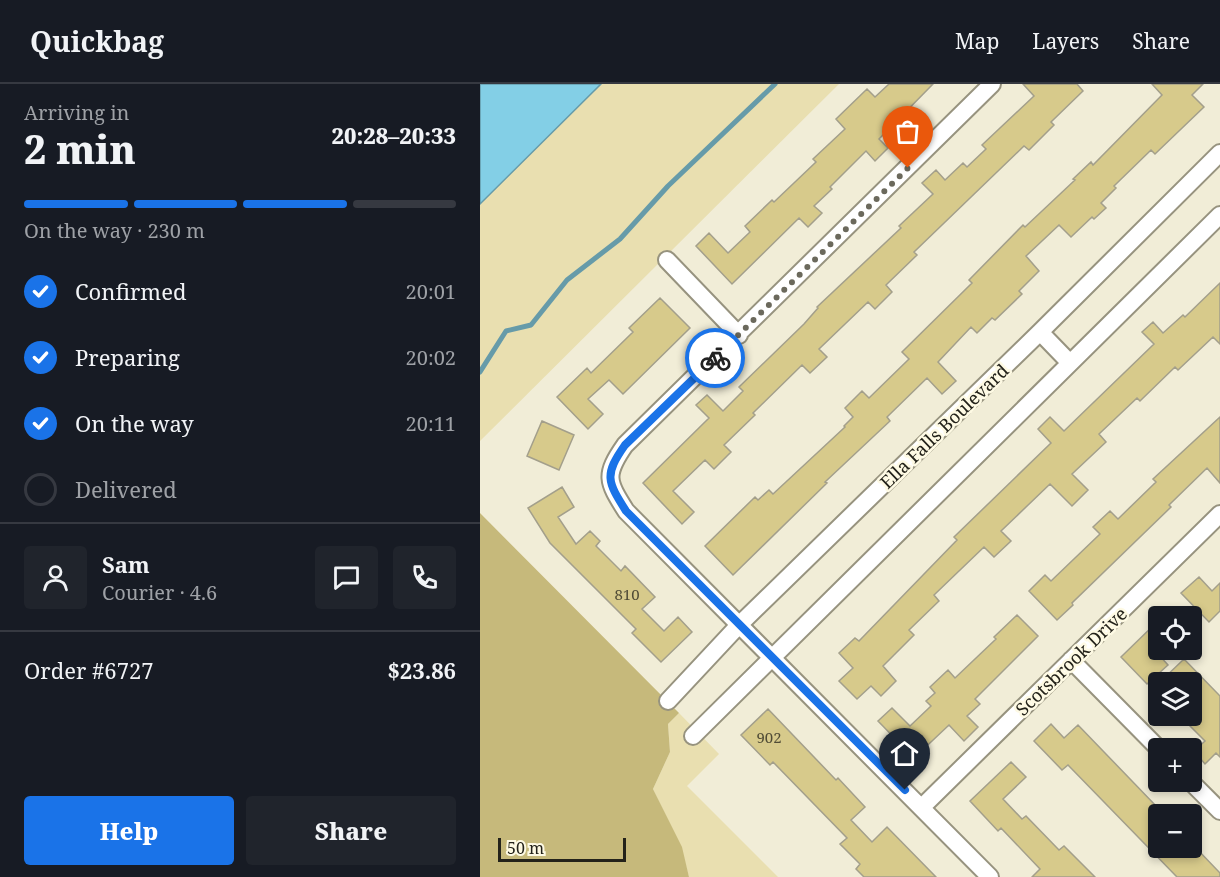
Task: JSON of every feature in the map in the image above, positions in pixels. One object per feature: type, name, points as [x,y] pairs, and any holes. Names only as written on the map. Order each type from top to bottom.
[{"type":"street","points":[[990,877],[626,511],[614,493],[609,477],[615,460],[625,445],[992,84]]},
{"type":"street","name":"Ella Falls Boulevard","points":[[668,701],[739,625],[1220,153]]},
{"type":"street","points":[[693,736],[1220,215]]},
{"type":"street","points":[[668,260],[739,335]]},
{"type":"street","points":[[1040,332],[1070,363]]},
{"type":"street","name":"Scotsbrook Drive","points":[[922,807],[1219,516]]},
{"type":"street","points":[[1071,660],[1148,738]]},
{"type":"street","points":[[1201,792],[1220,811]]},
{"type":"shaded area","points":[[480,84],[839,84],[480,441]]},
{"type":"shaded area","points":[[480,513],[679,713],[668,724],[670,752],[653,789],[682,847],[689,877],[480,877]]},
{"type":"shaded area","points":[[679,713],[719,754],[687,786],[778,877],[689,877],[681,847],[653,789],[670,752],[668,724]]},
{"type":"water","points":[[480,84],[601,84],[480,204]]},
{"type":"building","points":[[889,84],[933,84],[879,139],[888,148],[875,161],[866,151],[814,206],[822,213],[808,227],[799,218],[732,284],[696,246],[709,233],[728,253],[750,232],[745,226],[816,162],[813,159],[845,129],[836,119],[867,89],[875,97]]},
{"type":"building","points":[[1023,84],[1077,84],[1083,91],[1051,122],[1054,125],[1029,150],[1024,146],[914,252],[917,255],[886,285],[892,292],[875,309],[868,302],[819,349],[827,357],[810,373],[802,365],[753,413],[755,415],[724,445],[731,452],[714,469],[705,460],[673,491],[694,512],[682,524],[643,483],[709,418],[696,405],[707,395],[723,411],[743,391],[739,387],[933,194],[922,183],[936,170],[945,180],[963,163],[967,167],[986,149],[982,145],[1034,96]]},
{"type":"building","points":[[1152,84],[1203,84],[1192,95],[1204,107],[1155,154],[1151,150],[1114,186],[1116,188],[1101,203],[1106,208],[1094,219],[1092,217],[1071,237],[1059,225],[1026,256],[1039,271],[1019,291],[1022,294],[995,320],[992,318],[977,333],[971,327],[938,362],[956,381],[942,394],[927,378],[887,417],[890,421],[825,482],[827,483],[733,575],[705,546],[755,497],[758,500],[769,490],[773,494],[845,427],[853,417],[845,408],[862,391],[869,398],[909,359],[902,352],[972,283],[969,280],[1023,225],[1025,227],[1091,162],[1093,165],[1162,95]]},
{"type":"building","points":[[1220,283],[1220,344],[1213,337],[1178,370],[1175,367],[1140,401],[1137,398],[1099,434],[1106,442],[1072,474],[1088,490],[1072,506],[1050,484],[1001,531],[1011,541],[994,557],[984,547],[934,595],[939,601],[909,630],[914,635],[883,666],[896,681],[881,696],[871,686],[857,699],[839,681],[853,668],[839,653],[855,638],[859,641],[957,540],[954,537],[1051,443],[1038,429],[1050,417],[1064,431],[1154,344],[1142,332],[1153,322],[1163,333],[1183,315],[1185,317]]},
{"type":"building","points":[[660,298],[690,328],[623,394],[609,380],[588,399],[603,414],[588,429],[557,397],[587,368],[591,373],[633,332],[629,328]]},
{"type":"building","points":[[1220,417],[1220,483],[1207,468],[1057,620],[1029,591],[1045,575],[1051,581],[1100,534],[1093,527],[1110,511],[1118,519],[1156,482],[1153,479]]},
{"type":"building","points":[[542,421],[574,435],[559,470],[527,456]]},
{"type":"building","points":[[562,487],[574,507],[558,517],[576,544],[590,531],[600,541],[596,546],[621,571],[625,566],[655,597],[642,609],[664,631],[678,617],[692,632],[661,662],[632,633],[636,629],[550,543],[528,508]]},
{"type":"building","points":[[1199,577],[1212,591],[1220,583],[1220,611],[1209,622],[1202,615],[1202,606],[1194,606],[1181,593]]},
{"type":"building","points":[[1017,615],[1038,636],[975,699],[980,704],[967,716],[978,727],[964,741],[949,725],[914,758],[878,721],[892,708],[910,726],[931,706],[926,701],[935,693],[930,687],[948,670],[955,678],[996,639],[994,637]]},
{"type":"building","points":[[1148,631],[1148,660],[1163,660],[1168,665],[1160,672],[1148,672],[1147,684],[1121,657]]},
{"type":"building","points":[[1185,660],[1197,672],[1170,672]]},
{"type":"building","points":[[1202,678],[1220,696],[1220,757],[1216,753],[1205,764],[1202,760],[1202,744],[1205,741],[1190,726],[1202,726]]},
{"type":"building","points":[[768,709],[865,807],[851,820],[872,842],[887,827],[936,877],[864,877],[856,869],[860,864],[840,844],[847,838],[773,762],[770,765],[741,735]]},
{"type":"building","points":[[1051,724],[1064,738],[1078,725],[1154,804],[1148,804],[1148,847],[1068,765],[1062,770],[1034,741]]},
{"type":"building","points":[[1011,762],[1026,777],[1003,799],[1022,819],[1026,816],[1059,850],[1064,846],[1095,877],[1032,877],[1040,869],[1001,828],[998,831],[970,801]]},
{"type":"building","points":[[1202,854],[1220,873],[1220,877],[1177,877],[1159,858],[1202,858]]},
{"type":"waterway","points":[[480,372],[506,331],[531,325],[567,280],[620,239],[668,186],[775,84]]},
{"type":"way so far","points":[[715,358],[908,168]]},
{"type":"route","points":[[715,358],[625,445],[615,460],[609,477],[614,493],[626,511],[905,790]]}]
